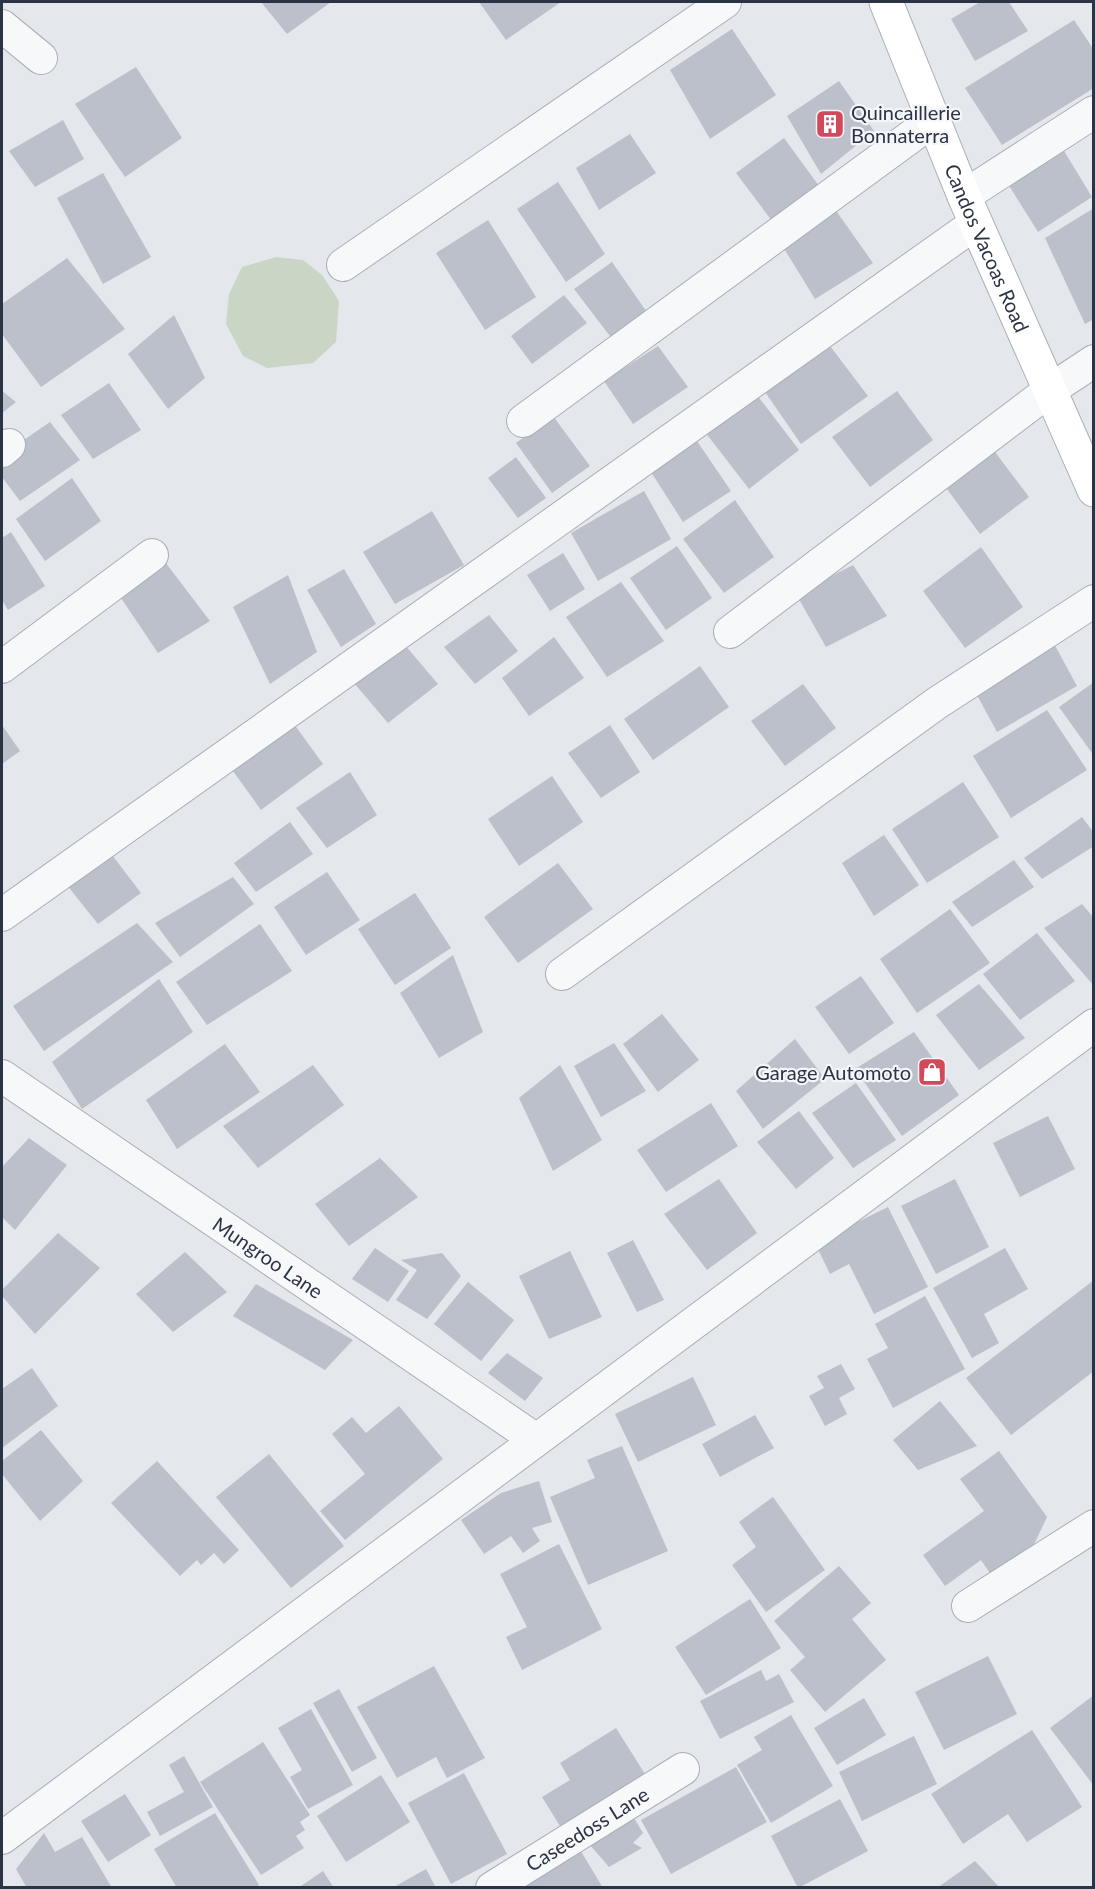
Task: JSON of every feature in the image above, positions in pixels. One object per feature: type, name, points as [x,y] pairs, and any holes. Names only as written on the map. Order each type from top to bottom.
[{"type":"main road","name":"Candos Vacoas Road","points":[[886,2],[970,209],[1094,490]]},
{"type":"street","points":[[343,265],[725,2]]},
{"type":"street","points":[[2,26],[41,58]]},
{"type":"street","points":[[2,915],[970,209],[1094,112]]},
{"type":"street","points":[[524,421],[935,119]]},
{"type":"street","points":[[730,632],[1050,390],[1094,361]]},
{"type":"street","points":[[2,667],[153,555]]},
{"type":"street","points":[[562,974],[937,703],[1094,601]]},
{"type":"street","points":[[2,1838],[1094,1025]]},
{"type":"street","name":"Mungroo Lane","points":[[2,1076],[535,1439]]},
{"type":"street","points":[[968,1606],[1094,1526]]},
{"type":"street","name":"Caseedoss Lane","points":[[492,1887],[683,1769]]},
{"type":"green space","points":[[276,257],[303,260],[322,275],[339,301],[336,342],[313,363],[267,368],[243,356],[226,324],[229,294],[242,267]]},
{"type":"building","points":[[261,2],[331,2],[287,34]]},
{"type":"building","points":[[479,2],[561,2],[506,40]]},
{"type":"building","points":[[980,2],[1009,2],[1028,31],[975,61],[951,19]]},
{"type":"building","points":[[1074,20],[1094,50],[1094,88],[1002,145],[965,88]]},
{"type":"building","points":[[732,29],[776,95],[710,139],[670,70]]},
{"type":"building","points":[[136,67],[182,138],[125,177],[75,104]]},
{"type":"building","name":"Quincaillerie Bonnaterra","points":[[839,81],[874,131],[821,174],[787,116]]},
{"type":"building","points":[[63,120],[84,159],[35,187],[9,151]]},
{"type":"building","points":[[630,134],[656,173],[599,210],[576,168]]},
{"type":"building","points":[[784,138],[819,186],[772,221],[736,173]]},
{"type":"building","points":[[1058,141],[1092,197],[1038,232],[1003,176]]},
{"type":"building","points":[[103,173],[151,257],[103,284],[57,198]]},
{"type":"building","points":[[558,182],[605,254],[566,282],[517,209]]},
{"type":"building","points":[[832,205],[873,263],[815,299],[780,242]]},
{"type":"building","points":[[1094,208],[1094,319],[1085,324],[1045,238]]},
{"type":"building","points":[[488,220],[536,297],[485,330],[436,253]]},
{"type":"building","points":[[67,258],[125,329],[41,387],[2,334],[2,304]]},
{"type":"building","points":[[612,262],[651,318],[616,344],[574,289]]},
{"type":"building","points":[[564,295],[587,323],[532,364],[511,336]]},
{"type":"building","points":[[174,315],[205,378],[168,409],[128,354]]},
{"type":"building","points":[[658,346],[688,387],[633,424],[604,381]]},
{"type":"building","points":[[830,346],[868,396],[801,444],[765,392]]},
{"type":"building","points":[[109,383],[141,430],[93,459],[61,415]]},
{"type":"building","points":[[2,391],[16,402],[2,413]]},
{"type":"building","points":[[897,391],[933,440],[870,487],[832,437]]},
{"type":"building","points":[[757,395],[799,450],[749,489],[705,432]]},
{"type":"building","points":[[553,416],[590,466],[552,493],[516,443]]},
{"type":"building","points":[[50,422],[80,460],[20,501],[2,477],[2,455]]},
{"type":"building","points":[[697,441],[731,491],[683,522],[651,472]]},
{"type":"building","points":[[992,448],[1029,497],[980,534],[944,485]]},
{"type":"building","points":[[516,457],[546,498],[518,518],[488,478]]},
{"type":"building","points":[[72,478],[101,521],[45,561],[16,519]]},
{"type":"building","points":[[644,491],[671,539],[598,581],[571,533]]},
{"type":"building","points":[[735,500],[774,557],[724,593],[683,539]]},
{"type":"building","points":[[432,511],[464,565],[395,604],[363,552]]},
{"type":"building","points":[[11,532],[45,586],[8,610],[2,600],[2,538]]},
{"type":"building","points":[[677,546],[712,598],[666,630],[630,578]]},
{"type":"building","points":[[981,547],[1023,607],[965,648],[923,591]]},
{"type":"building","points":[[563,553],[585,589],[550,611],[527,575]]},
{"type":"building","points":[[162,558],[210,621],[158,653],[117,592]]},
{"type":"building","points":[[853,565],[887,616],[826,647],[796,594]]},
{"type":"building","points":[[344,569],[376,624],[341,647],[307,590]]},
{"type":"building","points":[[288,575],[317,652],[270,684],[233,607]]},
{"type":"building","points":[[621,582],[664,641],[607,677],[566,617]]},
{"type":"building","points":[[489,615],[518,651],[475,684],[444,647]]},
{"type":"building","points":[[554,637],[584,678],[529,716],[502,678]]},
{"type":"building","points":[[1052,640],[1077,686],[997,732],[971,684]]},
{"type":"building","points":[[404,644],[438,684],[388,723],[354,683]]},
{"type":"building","points":[[700,666],[729,707],[653,760],[624,719]]},
{"type":"building","points":[[1094,682],[1094,756],[1059,707]]},
{"type":"building","points":[[803,684],[836,728],[785,766],[751,721]]},
{"type":"building","points":[[1047,710],[1087,770],[1011,818],[973,756]]},
{"type":"building","points":[[291,720],[323,764],[261,810],[228,764]]},
{"type":"building","points":[[2,725],[20,751],[2,764]]},
{"type":"building","points":[[610,725],[640,772],[601,798],[568,753]]},
{"type":"building","points":[[350,772],[377,815],[327,848],[296,808]]},
{"type":"building","points":[[552,776],[583,822],[519,866],[488,819]]},
{"type":"building","points":[[963,782],[999,837],[927,883],[892,829]]},
{"type":"building","points":[[1082,817],[1094,833],[1094,846],[1042,879],[1024,858]]},
{"type":"building","points":[[290,822],[313,854],[256,892],[234,863]]},
{"type":"building","points":[[884,835],[919,885],[874,916],[842,863]]},
{"type":"building","points":[[109,851],[141,893],[98,924],[66,884]]},
{"type":"building","points":[[1014,860],[1034,887],[972,927],[952,902]]},
{"type":"building","points":[[558,863],[593,909],[518,963],[484,917]]},
{"type":"building","points":[[327,872],[360,920],[306,955],[274,907]]},
{"type":"building","points":[[233,877],[254,904],[180,957],[155,923]]},
{"type":"building","points":[[415,893],[451,948],[395,985],[358,929]]},
{"type":"building","points":[[1082,904],[1094,918],[1094,986],[1044,928]]},
{"type":"building","points":[[950,909],[990,963],[917,1013],[880,959]]},
{"type":"building","points":[[137,923],[173,962],[44,1051],[13,1006]]},
{"type":"building","points":[[260,924],[292,971],[207,1025],[176,982]]},
{"type":"building","points":[[1037,933],[1075,981],[1020,1020],[983,974]]},
{"type":"building","points":[[453,955],[483,1032],[439,1058],[400,993]]},
{"type":"building","points":[[861,976],[894,1023],[849,1054],[815,1007]]},
{"type":"building","points":[[159,979],[193,1032],[82,1109],[52,1062]]},
{"type":"building","points":[[979,984],[1025,1038],[979,1070],[936,1015]]},
{"type":"building","points":[[662,1014],[699,1060],[658,1092],[623,1044]]},
{"type":"building","points":[[914,1032],[959,1095],[902,1136],[855,1069]]},
{"type":"building","points":[[795,1039],[825,1079],[763,1129],[736,1091]]},
{"type":"building","points":[[614,1043],[646,1091],[601,1117],[574,1066]]},
{"type":"building","points":[[225,1044],[260,1092],[177,1149],[146,1100]]},
{"type":"building","points":[[313,1065],[344,1105],[258,1168],[223,1126]]},
{"type":"building","points":[[560,1065],[602,1140],[553,1171],[519,1098]]},
{"type":"building","points":[[856,1083],[896,1140],[853,1168],[812,1113]]},
{"type":"building","points":[[711,1103],[738,1146],[666,1192],[637,1150]]},
{"type":"building","points":[[799,1111],[834,1158],[796,1189],[757,1142]]},
{"type":"building","points":[[1048,1116],[1075,1169],[1020,1197],[993,1143]]},
{"type":"building","points":[[29,1138],[67,1165],[15,1230],[2,1217],[2,1167]]},
{"type":"building","points":[[380,1158],[418,1197],[349,1246],[315,1204]]},
{"type":"building","points":[[719,1179],[757,1233],[707,1270],[664,1214]]},
{"type":"building","points":[[955,1179],[989,1247],[936,1274],[901,1206]]},
{"type":"building","points":[[888,1207],[928,1287],[874,1314],[849,1264],[830,1274],[815,1243]]},
{"type":"building","points":[[58,1233],[100,1268],[35,1334],[2,1296],[2,1290]]},
{"type":"building","points":[[633,1240],[664,1300],[637,1312],[607,1253]]},
{"type":"building","points":[[375,1248],[409,1271],[388,1302],[352,1279]]},
{"type":"building","points":[[1005,1248],[1028,1289],[984,1314],[999,1343],[972,1358],[933,1288]]},
{"type":"building","points":[[570,1251],[602,1317],[549,1339],[519,1276]]},
{"type":"building","points":[[185,1252],[227,1292],[173,1332],[136,1294]]},
{"type":"building","points":[[442,1253],[461,1276],[427,1319],[396,1300],[417,1270],[401,1260]]},
{"type":"building","points":[[1094,1280],[1094,1371],[1011,1435],[966,1378]]},
{"type":"building","points":[[468,1282],[514,1320],[481,1361],[434,1324]]},
{"type":"building","points":[[256,1284],[353,1340],[325,1370],[233,1316]]},
{"type":"building","points":[[925,1296],[965,1369],[893,1408],[867,1359],[888,1348],[875,1324]]},
{"type":"building","points":[[507,1353],[543,1378],[525,1401],[488,1373]]},
{"type":"building","points":[[841,1364],[855,1389],[839,1398],[847,1414],[825,1426],[809,1396],[824,1388],[817,1376]]},
{"type":"building","points":[[32,1368],[58,1406],[2,1448],[2,1389]]},
{"type":"building","points":[[693,1377],[716,1425],[638,1462],[615,1414]]},
{"type":"building","points":[[940,1401],[977,1446],[918,1470],[893,1440]]},
{"type":"building","points":[[399,1406],[443,1459],[345,1540],[320,1511],[365,1474],[332,1434],[352,1417],[366,1433]]},
{"type":"building","points":[[755,1415],[774,1448],[720,1477],[702,1444]]},
{"type":"building","points":[[41,1430],[83,1481],[40,1521],[2,1474],[2,1461]]},
{"type":"building","points":[[622,1446],[668,1551],[588,1585],[550,1497],[595,1478],[587,1460]]},
{"type":"building","points":[[999,1451],[1047,1517],[1027,1559],[996,1582],[981,1560],[945,1586],[923,1555],[984,1511],[960,1479]]},
{"type":"building","points":[[269,1454],[344,1546],[291,1588],[216,1497]]},
{"type":"building","points":[[157,1461],[239,1550],[224,1564],[214,1553],[201,1565],[197,1560],[180,1576],[111,1503]]},
{"type":"building","points":[[539,1481],[552,1522],[532,1528],[540,1541],[523,1553],[511,1536],[484,1554],[461,1520],[501,1493]]},
{"type":"building","points":[[773,1497],[825,1570],[766,1612],[732,1565],[756,1547],[739,1522]]},
{"type":"building","points":[[559,1544],[602,1629],[522,1670],[506,1637],[527,1627],[500,1574]]},
{"type":"building","points":[[839,1566],[871,1603],[852,1619],[886,1660],[825,1712],[790,1670],[805,1657],[774,1621]]},
{"type":"building","points":[[750,1599],[781,1648],[706,1695],[675,1647]]},
{"type":"building","points":[[988,1656],[1017,1714],[944,1750],[915,1692]]},
{"type":"building","points":[[434,1666],[485,1758],[447,1778],[436,1757],[397,1778],[357,1707]]},
{"type":"building","points":[[761,1670],[766,1681],[779,1674],[794,1702],[720,1739],[700,1701]]},
{"type":"building","points":[[339,1689],[377,1758],[352,1772],[313,1703]]},
{"type":"building","points":[[1094,1695],[1094,1786],[1050,1728]]},
{"type":"building","points":[[864,1698],[886,1735],[837,1765],[814,1728]]},
{"type":"building","points":[[311,1709],[353,1785],[308,1809],[290,1777],[302,1770],[278,1728]]},
{"type":"building","points":[[791,1715],[833,1786],[771,1823],[737,1765],[762,1750],[754,1737]]},
{"type":"building","points":[[616,1728],[645,1774],[560,1826],[542,1797],[570,1780],[560,1763]]},
{"type":"building","points":[[1032,1730],[1082,1807],[1027,1842],[1008,1814],[963,1844],[931,1794]]},
{"type":"building","points":[[914,1736],[937,1784],[862,1821],[839,1772]]},
{"type":"building","points":[[263,1742],[310,1815],[300,1822],[305,1830],[296,1836],[304,1848],[261,1875],[200,1782]]},
{"type":"building","points":[[184,1756],[213,1807],[160,1836],[147,1812],[184,1792],[169,1765]]},
{"type":"building","points":[[736,1767],[767,1822],[671,1874],[641,1820]]},
{"type":"building","points":[[464,1773],[507,1854],[451,1884],[408,1803]]},
{"type":"building","points":[[381,1775],[410,1822],[346,1862],[317,1816]]},
{"type":"building","points":[[125,1794],[151,1835],[108,1862],[81,1821]]},
{"type":"building","points":[[840,1799],[868,1851],[798,1888],[771,1836]]},
{"type":"building","points":[[215,1813],[259,1885],[255,1888],[177,1888],[154,1849]]},
{"type":"building","points":[[634,1818],[643,1833],[633,1843],[642,1848],[609,1867],[590,1845]]},
{"type":"building","points":[[44,1833],[55,1852],[82,1837],[112,1888],[27,1888],[16,1869]]},
{"type":"building","points":[[579,1848],[603,1888],[514,1888]]},
{"type":"building","points":[[975,1861],[1000,1888],[937,1888]]},
{"type":"building","points":[[426,1869],[436,1888],[392,1888]]},
{"type":"building","points":[[323,1871],[334,1888],[298,1888]]},
{"type":"place","name":"Quincaillerie Bonnaterra","points":[[830,124]]},
{"type":"place","name":"Garage Automoto","points":[[932,1072]]}]
